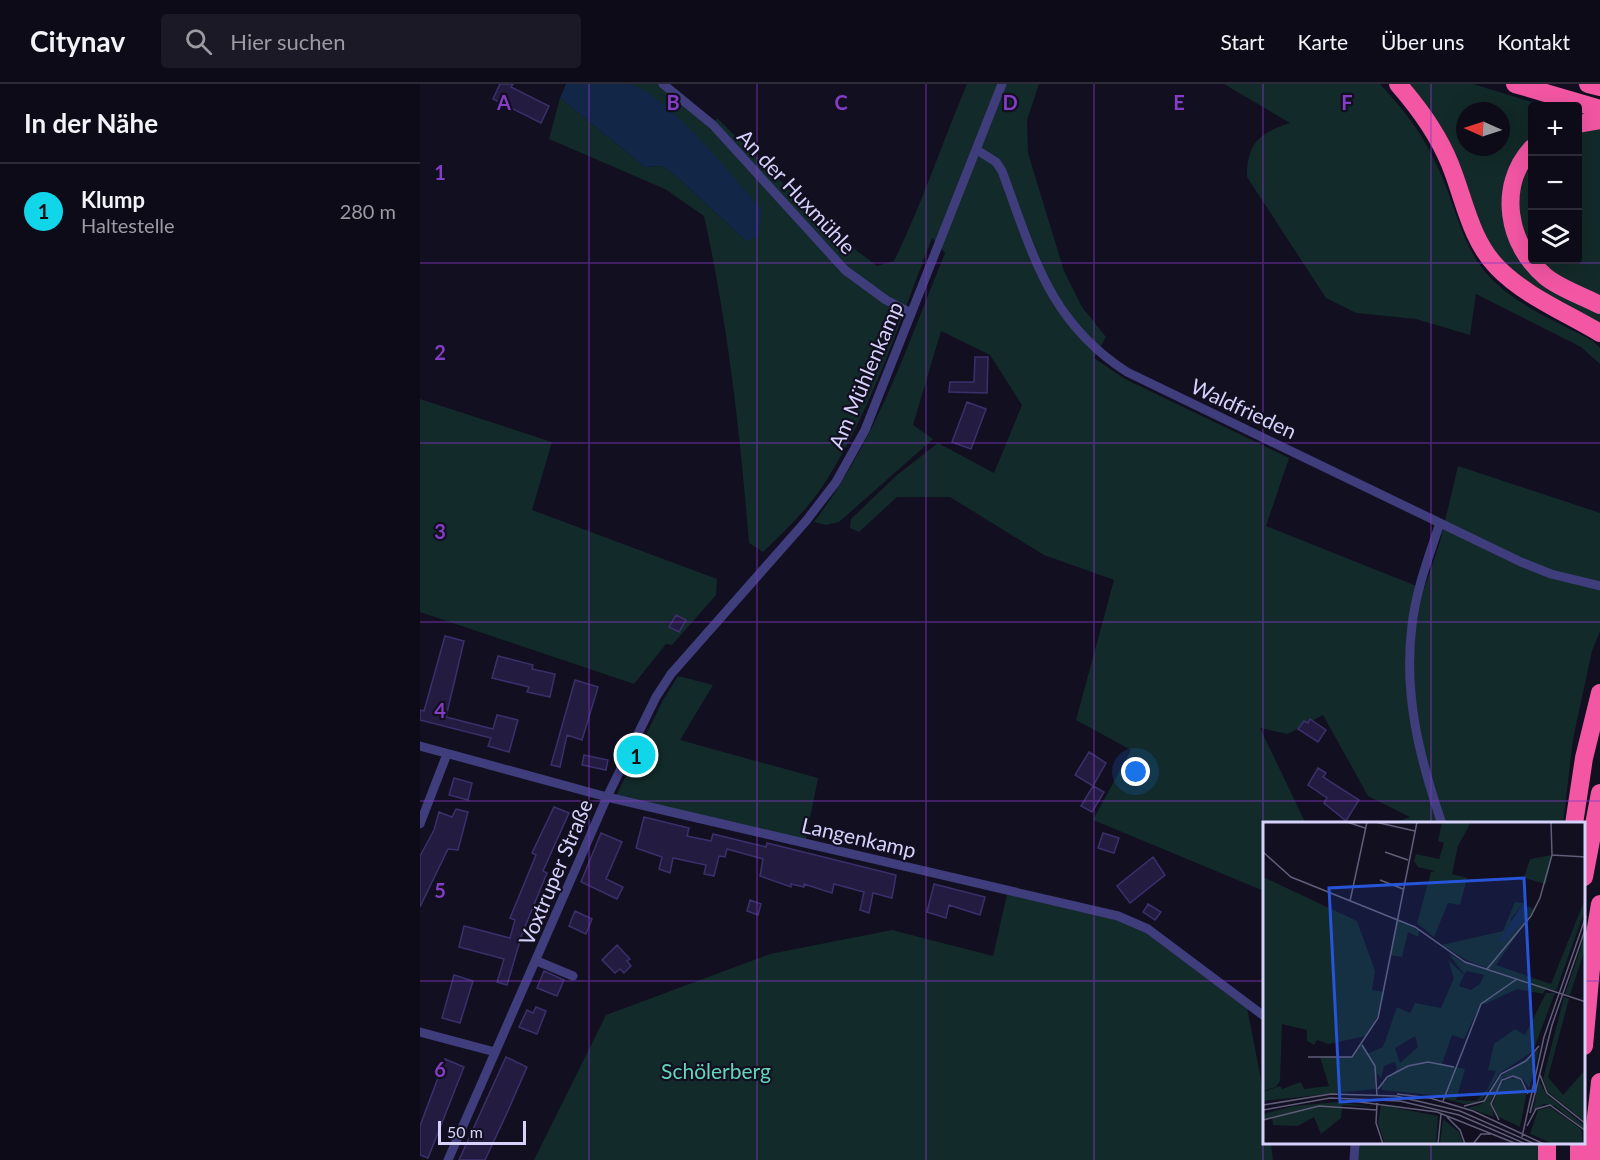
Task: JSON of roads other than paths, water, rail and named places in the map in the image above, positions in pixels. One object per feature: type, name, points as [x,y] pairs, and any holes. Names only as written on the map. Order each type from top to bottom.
[{"type":"highway","points":[[1398,84],[1429,122],[1450,162],[1478,239],[1495,265],[1518,287],[1600,333]]},
{"type":"highway","points":[[1515,84],[1600,109]]},
{"type":"highway","points":[[1588,84],[1600,87]]},
{"type":"highway","points":[[1582,123],[1600,120]]},
{"type":"highway","points":[[1528,155],[1515,174],[1510,198],[1517,241],[1530,261],[1547,278],[1600,305]]},
{"type":"highway","points":[[1574,822],[1582,766],[1600,693]]},
{"type":"highway","points":[[1585,872],[1600,793]]},
{"type":"highway","points":[[1585,1035],[1600,904]]},
{"type":"highway","points":[[1591,1160],[1600,1082]]},
{"type":"street","name":"An der Huxmühle","points":[[663,84],[713,126],[845,270],[886,300],[911,313]]},
{"type":"street","name":"Am Mühlenkamp","points":[[607,796],[656,697],[670,674],[806,521],[836,482],[865,430],[1002,84]]},
{"type":"street","name":"Waldfrieden","points":[[976,150],[996,162],[1002,171],[1050,291],[1081,336],[1101,356],[1127,372],[1521,562],[1551,574],[1600,586]]},
{"type":"street","points":[[1440,523],[1412,624],[1409,667],[1412,716],[1426,775],[1442,822]]},
{"type":"street","name":"Langenkamp","points":[[420,746],[607,796],[1118,916],[1148,929],[1263,1015]]},
{"type":"street","points":[[420,824],[447,754]]},
{"type":"street","name":"Voxtruper Straße","points":[[448,1160],[537,961],[607,796]]},
{"type":"street","name":"Voxtruper Straße","points":[[537,961],[573,976]]},
{"type":"street","points":[[420,1032],[495,1052]]},
{"type":"street","points":[[1354,1160],[1355,1145]]},
{"type":"water","points":[[566,84],[630,84],[663,104],[719,160],[762,210],[758,237],[746,241],[675,175],[662,166],[645,167],[560,98]]},
{"type":"place","name":"Klump","points":[[636,755]]},
{"type":"park label","name":"Schölerberg","points":[[716,1070]]}]
